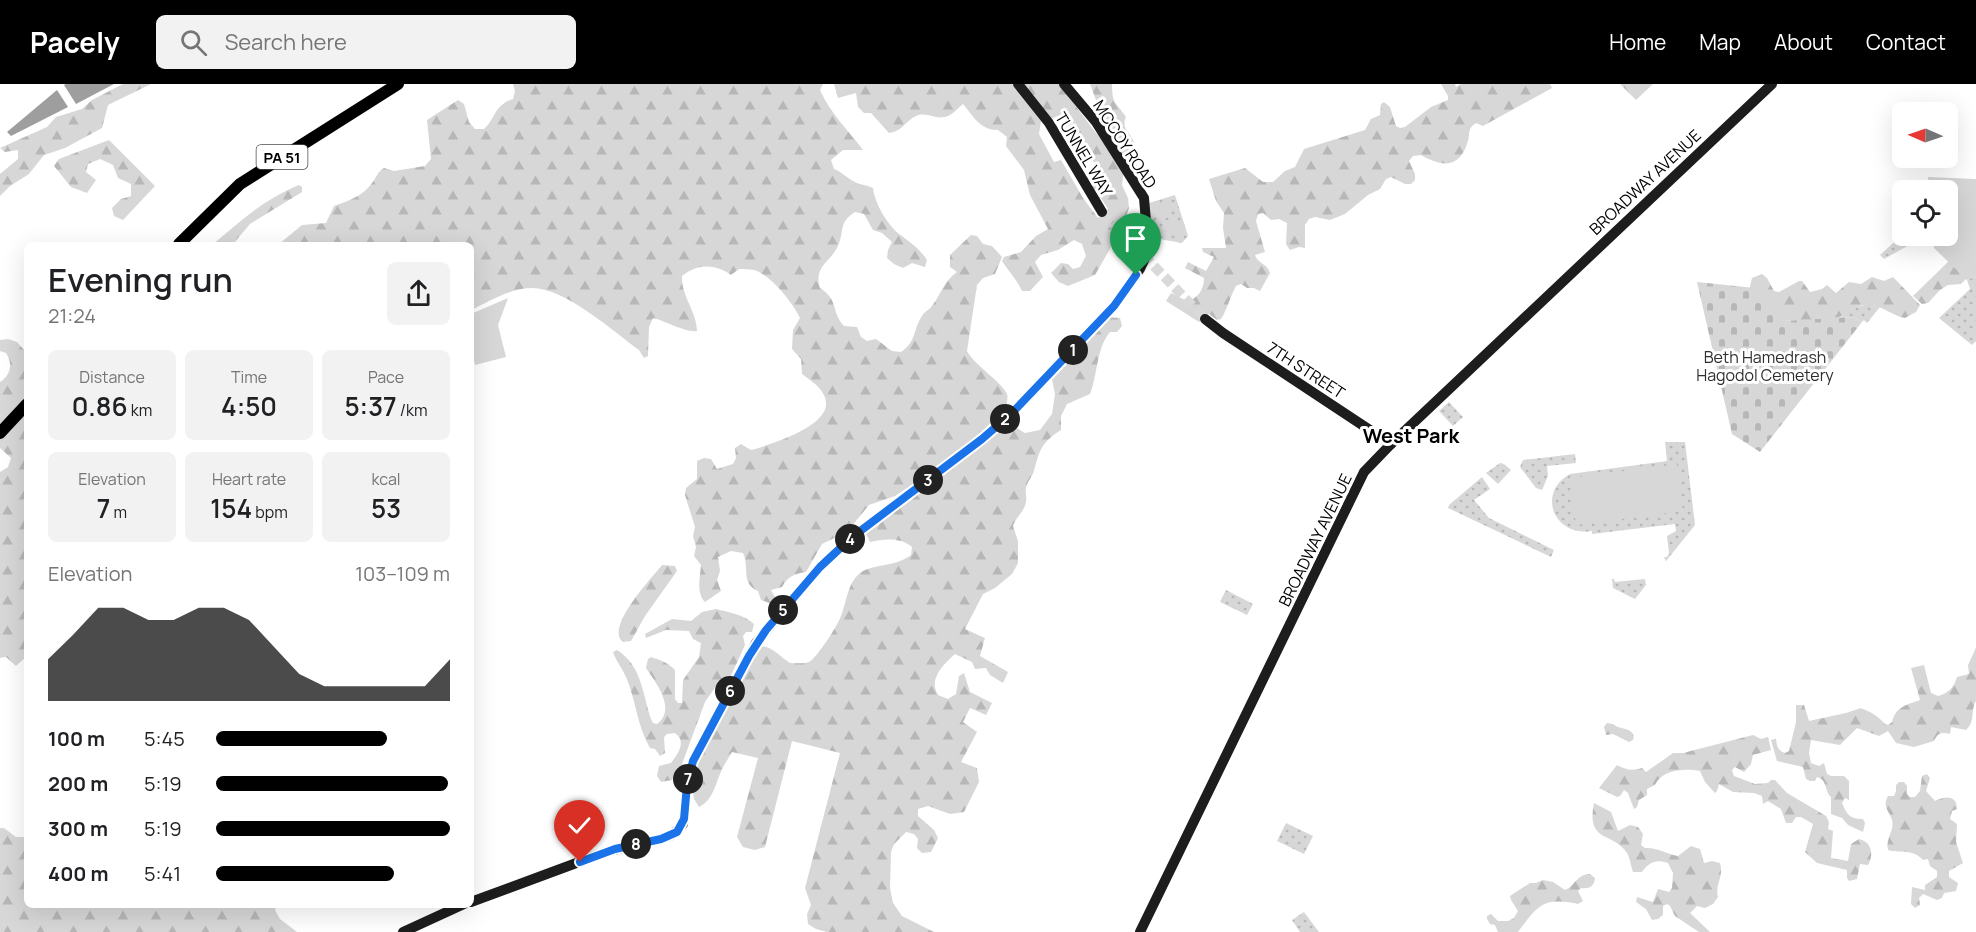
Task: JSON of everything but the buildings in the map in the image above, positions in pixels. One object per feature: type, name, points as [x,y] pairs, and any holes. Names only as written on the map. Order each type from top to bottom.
[{"type":"main road","name":"PA 51","points":[[180,242],[240,184],[398,84]]},
{"type":"main road","points":[[0,433],[24,407]]},
{"type":"street","name":"TUNNEL WAY","points":[[1018,84],[1049,123],[1102,212]]},
{"type":"street","name":"MCCOY ROAD","points":[[474,901],[606,852],[661,839],[677,832],[684,819],[687,785],[693,761],[749,656],[766,630],[820,567],[851,538],[982,439],[1012,413],[1109,312],[1132,282],[1147,254],[1148,231],[1144,198],[1096,122],[1064,84]]},
{"type":"street","name":"BROADWAY AVENUE","points":[[1140,932],[1365,472],[1391,444],[1772,84]]},
{"type":"street","name":"7TH STREET","points":[[1205,319],[1391,444]]},
{"type":"street","points":[[403,932],[455,908]]},
{"type":"green space","points":[[123,84],[151,84],[108,105],[102,128],[65,148],[44,155],[29,174],[10,186],[0,196],[0,174],[18,159],[18,150],[5,152],[0,148],[47,127],[56,117],[82,109],[92,100]]},
{"type":"green space","points":[[513,84],[823,84],[820,90],[829,106],[863,150],[843,150],[831,160],[834,169],[857,183],[873,188],[879,207],[890,225],[918,249],[927,260],[925,267],[912,263],[903,268],[894,264],[887,258],[892,242],[882,233],[873,230],[864,214],[855,212],[846,220],[838,246],[821,269],[818,281],[820,288],[830,297],[837,316],[844,326],[857,327],[861,337],[867,341],[876,339],[892,351],[901,352],[910,344],[923,315],[957,272],[950,267],[950,255],[971,235],[977,236],[983,244],[992,246],[1002,257],[995,274],[983,278],[977,285],[967,351],[1007,394],[1007,404],[1001,414],[951,459],[895,496],[869,505],[847,532],[822,544],[806,572],[792,576],[782,587],[771,590],[775,597],[772,604],[761,600],[758,591],[749,584],[743,553],[731,551],[718,557],[720,571],[717,580],[721,591],[705,602],[702,598],[699,580],[701,565],[694,556],[695,527],[685,495],[686,488],[697,479],[697,461],[704,458],[711,459],[717,469],[733,464],[736,458],[735,448],[741,444],[751,450],[796,434],[818,419],[824,411],[826,402],[817,386],[802,374],[801,359],[792,349],[793,330],[800,318],[774,283],[761,273],[748,269],[739,269],[731,275],[707,266],[688,272],[682,276],[682,283],[695,317],[697,331],[687,330],[653,318],[649,327],[648,356],[644,358],[639,350],[588,312],[559,295],[545,290],[532,288],[516,290],[474,309],[474,242],[281,242],[302,225],[326,223],[334,206],[364,191],[384,168],[394,171],[425,166],[431,159],[427,120],[458,100],[464,104],[469,122],[475,129],[484,129],[499,108],[513,99],[515,91]]},
{"type":"green space","points":[[834,84],[1016,84],[1041,121],[1039,134],[1054,162],[1061,160],[1083,198],[1098,218],[1108,209],[1101,198],[1093,197],[1088,188],[1104,178],[1096,164],[1083,151],[1058,116],[1048,120],[1020,84],[1059,84],[1096,133],[1110,145],[1124,168],[1122,185],[1128,198],[1129,208],[1122,228],[1095,275],[1068,286],[1059,282],[1051,273],[1061,263],[1068,264],[1073,269],[1080,267],[1086,256],[1082,244],[1074,240],[1058,250],[1041,255],[1035,262],[1043,277],[1030,291],[1022,291],[1002,261],[1004,257],[1021,252],[1036,236],[1048,229],[1030,195],[1024,170],[1006,146],[1007,137],[998,130],[982,125],[963,104],[948,116],[916,116],[889,133],[871,113],[864,113],[858,107],[856,93],[838,98]]},
{"type":"green space","points":[[1090,84],[1112,84],[1115,103],[1126,117],[1125,127],[1135,147],[1136,171],[1131,172],[1109,135]]},
{"type":"green space","points":[[1441,84],[1455,84],[1456,87],[1461,84],[1550,84],[1552,88],[1483,126],[1476,123],[1473,125],[1463,152],[1454,162],[1435,162],[1421,155],[1413,156],[1409,161],[1415,174],[1415,180],[1411,184],[1405,184],[1391,177],[1386,179],[1380,189],[1368,195],[1345,214],[1330,220],[1315,217],[1309,219],[1305,225],[1305,248],[1290,250],[1286,244],[1287,223],[1279,219],[1271,220],[1263,213],[1258,214],[1256,221],[1265,252],[1255,255],[1270,273],[1260,291],[1241,284],[1236,286],[1221,319],[1217,320],[1209,314],[1199,322],[1166,301],[1171,293],[1187,301],[1197,296],[1202,290],[1204,278],[1185,268],[1188,262],[1206,271],[1214,257],[1203,252],[1202,248],[1226,248],[1223,228],[1224,213],[1216,201],[1209,179],[1245,168],[1263,182],[1273,182],[1285,171],[1295,167],[1304,149],[1365,130],[1371,119],[1380,115],[1381,104],[1384,102],[1390,107],[1396,126],[1405,127],[1431,107],[1448,100]]},
{"type":"green space","points":[[1620,84],[1653,84],[1636,100]]},
{"type":"green space","points":[[109,140],[155,186],[123,220],[114,216],[112,208],[121,199],[131,196],[131,184],[118,178],[113,165],[100,159],[88,164],[86,172],[96,180],[87,193],[71,187],[54,166],[59,159]]},
{"type":"green space","points":[[1928,177],[1976,179],[1976,276],[1967,280],[1934,248],[1934,246],[1958,246],[1958,180],[1928,180]]},
{"type":"green space","points":[[299,185],[302,187],[302,192],[250,224],[235,242],[215,242],[243,219]]},
{"type":"green space","points":[[1175,195],[1188,236],[1182,243],[1159,239],[1151,228],[1149,203]]},
{"type":"green space","points":[[1169,203],[1172,205],[1168,211],[1154,215],[1153,206]]},
{"type":"green space","points":[[1167,220],[1182,221],[1181,234],[1166,233]]},
{"type":"green space","points":[[1892,244],[1892,246],[1907,246],[1884,259],[1880,255]]},
{"type":"green space","points":[[1949,261],[1976,274],[1961,284],[1948,285],[1928,303],[1922,304],[1913,296]]},
{"type":"green space","points":[[1762,274],[1774,291],[1779,292],[1802,281],[1810,292],[1827,285],[1836,293],[1849,282],[1861,284],[1872,277],[1884,281],[1893,277],[1920,305],[1916,312],[1905,318],[1879,307],[1866,305],[1831,319],[1783,321],[1749,291],[1752,278]]},
{"type":"green space","points":[[1976,276],[1976,341],[1972,345],[1939,318],[1970,289],[1967,280]]},
{"type":"green space","name":"Beth Hamedrash Hagodol Cemetery","points":[[1697,282],[1755,288],[1784,321],[1854,317],[1862,322],[1760,452],[1732,434]]},
{"type":"green space","points":[[508,298],[498,325],[506,357],[475,365],[474,313]]},
{"type":"green space","points":[[1868,304],[1880,307],[1867,323],[1854,317],[1824,319],[1841,317],[1857,307]]},
{"type":"green space","points":[[1105,317],[1120,318],[1122,326],[1117,332],[1110,332],[1105,339],[1090,394],[1067,404],[1061,416],[1061,430],[1045,443],[1040,452],[1027,486],[1025,506],[1013,526],[1018,541],[1018,563],[1012,574],[995,588],[983,594],[965,629],[985,638],[980,656],[1008,672],[1003,683],[990,675],[986,668],[975,669],[972,662],[955,654],[936,678],[935,689],[938,695],[948,699],[956,694],[959,676],[964,673],[970,692],[992,703],[986,715],[970,708],[963,722],[977,732],[961,762],[977,768],[979,782],[964,812],[950,814],[928,806],[918,809],[918,816],[934,830],[938,838],[931,852],[922,853],[917,848],[918,839],[914,834],[906,832],[894,844],[891,852],[890,888],[893,903],[902,916],[934,932],[827,932],[816,929],[808,924],[807,914],[811,905],[805,888],[840,753],[792,741],[765,847],[755,850],[743,847],[737,837],[758,758],[732,752],[710,797],[699,807],[694,799],[692,784],[701,748],[759,646],[772,650],[790,663],[809,662],[822,648],[836,626],[855,578],[869,568],[898,562],[911,555],[912,547],[907,544],[892,540],[870,542],[864,530],[1007,422],[1025,433],[1040,430],[1052,414],[1055,394],[1051,375]]},
{"type":"green space","points":[[8,339],[17,342],[24,350],[24,404],[0,427],[0,382],[7,376],[10,365],[6,353],[0,351],[0,340]]},
{"type":"green space","points":[[1449,402],[1463,417],[1453,426],[1439,411]]},
{"type":"green space","points":[[24,410],[24,659],[16,666],[6,657],[0,658],[0,472],[8,467],[11,458],[0,448],[0,437]]},
{"type":"green space","points":[[1665,442],[1685,442],[1695,525],[1666,561],[1664,557],[1667,557],[1669,553],[1667,536],[1676,531],[1675,524],[1592,534],[1592,531],[1579,531],[1559,521],[1552,502],[1554,492],[1560,482],[1570,474],[1667,461]]},
{"type":"green space","points":[[1575,454],[1576,463],[1547,466],[1548,476],[1542,490],[1536,488],[1520,467],[1523,460]]},
{"type":"green space","points":[[1500,463],[1511,470],[1498,484],[1486,473]]},
{"type":"green space","points":[[1677,464],[1683,511],[1576,525],[1570,478]]},
{"type":"green space","points":[[1482,477],[1490,489],[1474,500],[1489,518],[1554,550],[1551,557],[1448,508]]},
{"type":"green space","points":[[662,565],[675,566],[677,571],[645,616],[631,641],[623,642],[619,635],[625,615]]},
{"type":"green space","points":[[1612,579],[1615,582],[1645,579],[1646,585],[1635,599],[1613,588]]},
{"type":"green space","points":[[1226,590],[1253,604],[1247,615],[1220,602]]},
{"type":"green space","points":[[716,609],[746,618],[754,624],[752,632],[746,632],[743,636],[745,645],[729,680],[716,686],[705,702],[682,764],[672,780],[661,782],[657,776],[659,766],[671,763],[680,748],[679,736],[675,733],[664,737],[665,753],[660,756],[655,749],[650,748],[642,731],[626,677],[613,652],[617,650],[632,664],[640,680],[651,719],[657,724],[663,718],[665,704],[659,688],[646,668],[648,659],[651,657],[661,661],[675,670],[675,699],[678,703],[682,703],[683,680],[699,657],[701,643],[693,639],[689,631],[666,630],[646,638],[645,634],[672,619],[691,621],[702,612]]},
{"type":"green space","points":[[1976,648],[1976,701],[1971,723],[1966,730],[1951,727],[1950,734],[1940,734],[1934,741],[1914,747],[1896,743],[1888,731],[1879,736],[1857,728],[1840,745],[1811,740],[1809,753],[1811,763],[1819,766],[1824,763],[1827,774],[1844,776],[1849,781],[1849,800],[1845,798],[1842,803],[1849,815],[1863,819],[1865,823],[1863,832],[1848,825],[1842,818],[1831,814],[1831,797],[1820,778],[1817,777],[1815,781],[1810,781],[1806,779],[1803,767],[1777,761],[1771,740],[1776,739],[1780,751],[1785,753],[1789,751],[1796,722],[1796,705],[1804,705],[1809,721],[1860,708],[1874,714],[1888,725],[1899,709],[1920,700],[1911,668],[1924,665],[1931,693],[1938,696],[1950,689],[1957,677],[1969,674],[1968,665]]},
{"type":"green space","points":[[1607,723],[1629,730],[1634,735],[1633,740],[1629,742],[1613,734],[1606,735],[1604,727]]},
{"type":"green space","points":[[1753,735],[1761,739],[1768,737],[1771,750],[1753,755],[1751,764],[1744,772],[1735,767],[1732,770],[1734,776],[1755,784],[1775,780],[1787,793],[1826,816],[1829,822],[1828,829],[1833,831],[1831,858],[1848,861],[1851,844],[1859,839],[1867,843],[1871,849],[1871,857],[1868,865],[1860,864],[1857,879],[1849,881],[1847,870],[1817,863],[1805,852],[1813,824],[1801,817],[1796,817],[1792,823],[1786,823],[1781,809],[1768,801],[1763,804],[1762,796],[1754,793],[1733,792],[1719,784],[1715,793],[1705,782],[1700,771],[1681,770],[1663,776],[1655,785],[1647,789],[1647,795],[1639,800],[1634,809],[1628,793],[1624,790],[1617,797],[1599,788],[1617,765],[1630,770],[1642,768],[1646,772],[1673,753],[1683,753]]},
{"type":"green space","points":[[1927,774],[1930,778],[1926,791],[1935,801],[1950,798],[1955,801],[1957,809],[1952,811],[1950,819],[1957,824],[1956,842],[1963,863],[1949,871],[1949,877],[1958,883],[1956,891],[1944,893],[1942,898],[1937,900],[1923,894],[1919,898],[1920,905],[1915,908],[1911,904],[1912,887],[1925,890],[1925,885],[1937,877],[1937,871],[1930,866],[1928,859],[1923,860],[1911,853],[1888,850],[1893,824],[1886,803],[1888,796],[1894,796],[1896,785],[1899,782],[1904,782],[1907,786],[1907,794],[1910,797],[1915,797],[1920,791],[1922,776]]},
{"type":"green space","points":[[1594,803],[1611,812],[1618,831],[1630,825],[1638,827],[1643,834],[1641,845],[1645,848],[1678,856],[1691,846],[1700,849],[1704,863],[1712,861],[1720,863],[1718,897],[1713,904],[1705,908],[1697,906],[1690,913],[1710,932],[1699,932],[1675,916],[1667,904],[1663,906],[1663,915],[1652,920],[1646,909],[1636,902],[1637,897],[1653,902],[1658,889],[1669,892],[1672,888],[1673,873],[1668,863],[1660,861],[1650,864],[1642,872],[1633,872],[1627,853],[1621,846],[1597,831],[1593,816]]},
{"type":"green space","points":[[1286,823],[1313,836],[1304,854],[1277,841]]},
{"type":"green space","points":[[0,828],[4,828],[16,837],[24,837],[24,908],[276,908],[280,919],[297,932],[0,932]]},
{"type":"green space","points":[[1590,874],[1595,878],[1592,885],[1578,891],[1583,901],[1578,904],[1557,902],[1542,905],[1518,932],[1498,932],[1495,925],[1490,924],[1487,919],[1487,916],[1491,914],[1498,921],[1508,921],[1514,918],[1518,911],[1510,896],[1530,883],[1543,880],[1553,882],[1565,890],[1582,876]]},
{"type":"green space","points":[[1304,912],[1319,932],[1300,932],[1292,920]]},
{"type":"shaded area","points":[[114,84],[76,104],[64,85]]},
{"type":"shaded area","points":[[57,90],[68,107],[11,136],[7,132]]},
{"type":"tunnel","points":[[1102,212],[1205,319]]},
{"type":"district","name":"West Park","points":[[1411,435]]},
{"type":"route","points":[[580,862],[615,849],[666,838],[677,832],[683,824],[687,785],[693,761],[756,643],[766,630],[820,567],[851,538],[982,439],[1012,413],[1114,306],[1136,275]]}]
